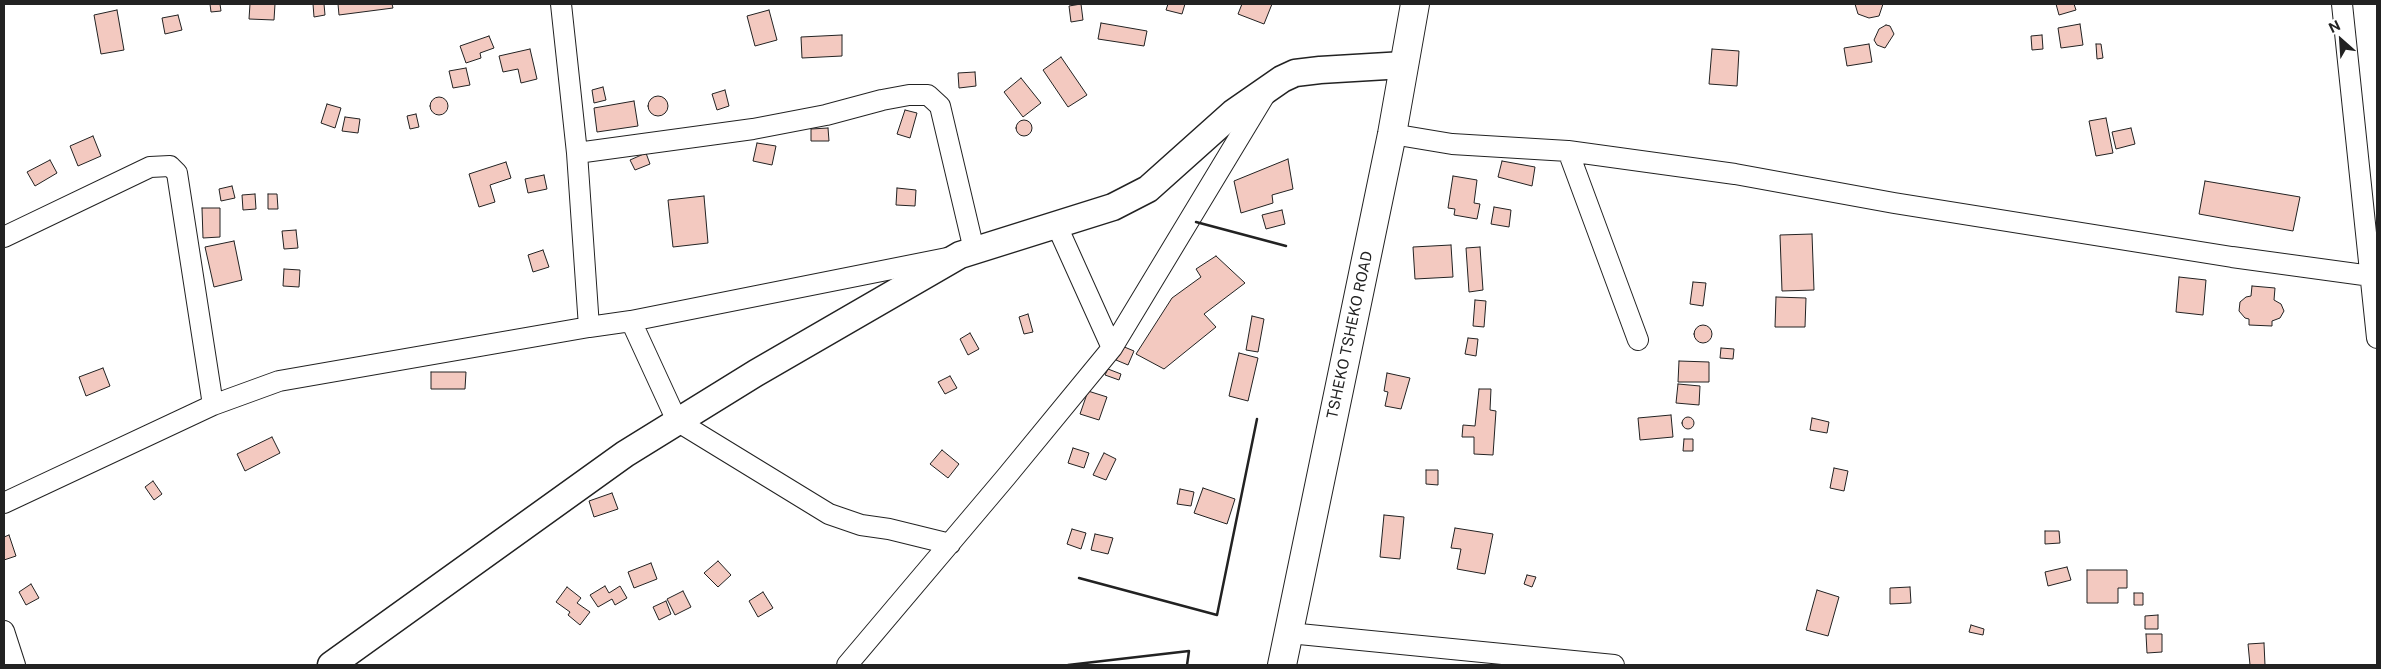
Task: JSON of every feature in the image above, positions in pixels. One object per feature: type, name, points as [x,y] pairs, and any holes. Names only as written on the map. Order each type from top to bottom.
[{"type":"highway","name":"TSHEKO TSHEKO ROAD","points":[[1282,665],[1392,134],[1415,4]]},
{"type":"street","points":[[561,4],[577,153],[589,326]]},
{"type":"street","points":[[2342,4],[2377,338]]},
{"type":"street","points":[[4,503],[213,404],[279,381],[589,326],[631,321],[967,253],[1057,226],[1113,207],[1148,189],[1233,113],[1270,86],[1295,73],[1404,64]]},
{"type":"street","points":[[848,665],[1112,348],[1270,86]]},
{"type":"street","points":[[577,153],[753,129],[826,115],[909,95],[928,95],[940,106],[967,253]]},
{"type":"street","points":[[1392,134],[1452,144],[1568,151],[1735,174],[2232,257],[2370,276]]},
{"type":"street","points":[[1568,151],[1638,340]]},
{"type":"street","points":[[4,237],[150,167],[170,166],[177,173],[213,404]]},
{"type":"street","points":[[1057,226],[1112,348]]},
{"type":"street","points":[[331,665],[617,460],[677,421],[835,326],[967,253]]},
{"type":"street","points":[[631,321],[677,421],[830,514],[860,525],[889,529],[950,544]]},
{"type":"street","points":[[4,631],[15,665]]},
{"type":"street","points":[[1289,633],[1614,665]]},
{"type":"building","points":[[210,4],[220,4],[221,11],[211,12]]},
{"type":"building","points":[[250,4],[275,4],[274,20],[249,19]]},
{"type":"building","points":[[313,4],[324,4],[325,15],[314,17]]},
{"type":"building","points":[[338,4],[392,4],[393,8],[339,15]]},
{"type":"building","points":[[1081,4],[1083,20],[1071,22],[1069,6]]},
{"type":"building","points":[[1168,4],[1185,4],[1182,14],[1166,10]]},
{"type":"building","points":[[1242,4],[1272,4],[1264,24],[1238,14]]},
{"type":"building","points":[[1855,4],[1883,4],[1879,16],[1869,18],[1858,14]]},
{"type":"building","points":[[2056,4],[2074,4],[2076,10],[2059,15]]},
{"type":"building","points":[[117,10],[124,50],[101,54],[94,15]]},
{"type":"building","points":[[769,10],[777,40],[755,46],[747,16]]},
{"type":"building","points":[[178,15],[182,30],[165,34],[162,18]]},
{"type":"building","points":[[1101,23],[1147,31],[1144,46],[1098,39]]},
{"type":"building","points":[[2080,24],[2083,45],[2061,48],[2058,28]]},
{"type":"building","points":[[1886,25],[1890,26],[1894,34],[1885,48],[1877,45],[1874,40],[1879,29]]},
{"type":"building","points":[[842,35],[842,56],[802,58],[801,37]]},
{"type":"building","points":[[2042,35],[2043,49],[2032,50],[2031,36]]},
{"type":"building","points":[[489,36],[494,48],[480,53],[481,58],[466,63],[460,46]]},
{"type":"building","points":[[1869,44],[1872,62],[1847,66],[1844,48]]},
{"type":"building","points":[[2096,44],[2101,44],[2103,58],[2097,59]]},
{"type":"building","points":[[530,49],[537,79],[521,83],[518,69],[503,72],[499,56]]},
{"type":"building","points":[[1712,49],[1739,51],[1737,86],[1709,84]]},
{"type":"building","points":[[1061,57],[1087,95],[1068,107],[1043,70]]},
{"type":"building","points":[[466,68],[470,85],[453,88],[449,71]]},
{"type":"building","points":[[975,72],[976,86],[959,88],[958,73]]},
{"type":"building","points":[[1021,78],[1041,103],[1023,117],[1004,92]]},
{"type":"building","points":[[603,87],[606,100],[594,103],[592,90]]},
{"type":"building","points":[[725,90],[729,106],[717,110],[712,94]]},
{"type":"building","points":[[658,96],[665,99],[668,106],[665,113],[658,116],[651,113],[648,106],[651,99]]},
{"type":"building","points":[[439,97],[445,100],[448,106],[445,112],[439,115],[433,112],[430,106],[433,100]]},
{"type":"building","points":[[634,101],[638,126],[597,132],[594,108]]},
{"type":"building","points":[[327,104],[341,108],[335,128],[321,123]]},
{"type":"building","points":[[905,110],[917,113],[910,138],[897,134]]},
{"type":"building","points":[[416,114],[419,127],[410,129],[407,116]]},
{"type":"building","points":[[345,117],[360,119],[358,133],[342,131]]},
{"type":"building","points":[[2106,118],[2113,153],[2096,156],[2089,121]]},
{"type":"building","points":[[1024,120],[1030,122],[1032,128],[1030,134],[1024,136],[1018,134],[1016,128],[1018,122]]},
{"type":"building","points":[[828,128],[829,141],[811,141],[811,129]]},
{"type":"building","points":[[2131,128],[2135,144],[2116,149],[2112,132]]},
{"type":"building","points":[[93,136],[101,156],[78,166],[70,146]]},
{"type":"building","points":[[757,143],[776,146],[772,165],[753,161]]},
{"type":"building","points":[[646,153],[650,164],[635,170],[630,160]]},
{"type":"building","points":[[1288,159],[1293,189],[1272,195],[1273,203],[1241,213],[1234,181]]},
{"type":"building","points":[[50,160],[57,173],[35,186],[27,172]]},
{"type":"building","points":[[1502,161],[1535,167],[1532,186],[1498,177]]},
{"type":"building","points":[[506,162],[511,178],[490,185],[495,202],[479,207],[469,174]]},
{"type":"building","points":[[544,175],[547,189],[528,193],[525,179]]},
{"type":"building","points":[[1453,176],[1477,180],[1474,203],[1480,204],[1477,219],[1454,215],[1455,209],[1448,208]]},
{"type":"building","points":[[2205,181],[2300,197],[2293,231],[2199,214]]},
{"type":"building","points":[[232,186],[235,198],[221,201],[219,189]]},
{"type":"building","points":[[897,188],[916,190],[915,206],[896,205]]},
{"type":"building","points":[[255,194],[256,209],[243,210],[242,195]]},
{"type":"building","points":[[268,194],[277,194],[278,209],[268,209]]},
{"type":"building","points":[[704,196],[708,243],[673,247],[668,200]]},
{"type":"building","points":[[1494,207],[1511,210],[1509,227],[1491,224]]},
{"type":"building","points":[[202,208],[220,208],[220,237],[203,238]]},
{"type":"building","points":[[1282,210],[1285,224],[1266,229],[1262,215]]},
{"type":"building","points":[[296,230],[298,248],[284,249],[282,231]]},
{"type":"building","points":[[1812,234],[1814,290],[1782,291],[1780,235]]},
{"type":"building","points":[[234,241],[242,280],[214,287],[205,247]]},
{"type":"building","points":[[1451,245],[1453,277],[1415,279],[1413,247]]},
{"type":"building","points":[[1480,247],[1483,290],[1469,292],[1466,248]]},
{"type":"building","points":[[543,250],[549,267],[533,272],[528,255]]},
{"type":"building","points":[[1216,256],[1245,283],[1204,314],[1216,327],[1164,369],[1136,354],[1172,298],[1201,277],[1196,269]]},
{"type":"building","points":[[284,269],[300,270],[299,287],[283,286]]},
{"type":"building","points":[[2179,277],[2206,280],[2203,315],[2176,312]]},
{"type":"building","points":[[1693,282],[1706,283],[1703,306],[1690,304]]},
{"type":"building","points":[[2252,286],[2275,288],[2274,300],[2281,304],[2284,311],[2280,318],[2272,321],[2272,326],[2249,325],[2249,319],[2245,318],[2239,311],[2240,302],[2246,297],[2251,296]]},
{"type":"building","points":[[1776,297],[1806,298],[1805,327],[1775,327]]},
{"type":"building","points":[[1475,300],[1486,301],[1484,327],[1473,326]]},
{"type":"building","points":[[1028,314],[1033,332],[1024,334],[1019,317]]},
{"type":"building","points":[[1252,316],[1264,319],[1258,352],[1246,350]]},
{"type":"building","points":[[1703,325],[1709,328],[1712,334],[1709,340],[1703,343],[1697,340],[1694,334],[1697,328]]},
{"type":"building","points":[[970,333],[979,349],[968,355],[960,339]]},
{"type":"building","points":[[1468,338],[1478,339],[1476,356],[1465,354]]},
{"type":"building","points":[[1122,346],[1134,351],[1128,365],[1116,360]]},
{"type":"building","points":[[1721,348],[1734,349],[1733,359],[1720,358]]},
{"type":"building","points":[[1239,353],[1258,358],[1248,401],[1229,396]]},
{"type":"building","points":[[1679,361],[1709,362],[1709,382],[1678,382]]},
{"type":"building","points":[[103,368],[110,386],[86,396],[79,377]]},
{"type":"building","points":[[1108,369],[1121,374],[1119,380],[1105,375]]},
{"type":"building","points":[[431,372],[466,372],[465,389],[431,389]]},
{"type":"building","points":[[1387,373],[1410,378],[1401,409],[1385,406],[1388,392],[1384,391]]},
{"type":"building","points":[[950,376],[957,388],[945,394],[938,382]]},
{"type":"building","points":[[1678,384],[1700,386],[1699,405],[1676,403]]},
{"type":"building","points":[[1479,389],[1491,389],[1490,410],[1496,411],[1493,455],[1474,454],[1474,437],[1462,437],[1463,425],[1475,426]]},
{"type":"building","points":[[1088,391],[1107,397],[1099,420],[1080,414]]},
{"type":"building","points":[[1671,415],[1673,437],[1640,440],[1638,418]]},
{"type":"building","points":[[1686,417],[1690,417],[1694,423],[1690,429],[1686,429],[1682,425],[1682,421]]},
{"type":"building","points":[[1812,418],[1829,422],[1827,433],[1810,430]]},
{"type":"building","points":[[272,437],[280,453],[245,471],[237,454]]},
{"type":"building","points":[[1684,439],[1693,439],[1693,451],[1683,451]]},
{"type":"building","points":[[1073,448],[1089,453],[1084,468],[1068,463]]},
{"type":"building","points":[[942,450],[959,464],[948,478],[930,464]]},
{"type":"building","points":[[1104,453],[1116,459],[1106,480],[1093,475]]},
{"type":"building","points":[[1834,468],[1848,471],[1844,491],[1830,488]]},
{"type":"building","points":[[1426,470],[1438,470],[1438,485],[1426,484]]},
{"type":"building","points":[[153,481],[162,494],[154,500],[145,487]]},
{"type":"building","points":[[1203,488],[1235,499],[1227,524],[1194,513]]},
{"type":"building","points":[[1180,489],[1194,492],[1191,506],[1177,504]]},
{"type":"building","points":[[612,493],[618,509],[594,517],[589,501]]},
{"type":"building","points":[[1384,515],[1404,517],[1400,559],[1380,557]]},
{"type":"building","points":[[1455,528],[1493,534],[1485,574],[1457,569],[1461,549],[1451,548]]},
{"type":"building","points":[[1072,529],[1086,533],[1081,549],[1067,544]]},
{"type":"building","points":[[2045,531],[2059,531],[2060,543],[2045,544]]},
{"type":"building","points":[[1095,534],[1113,538],[1108,554],[1091,550]]},
{"type":"building","points":[[9,535],[16,556],[4,560],[4,537]]},
{"type":"building","points":[[718,561],[731,575],[718,587],[704,573]]},
{"type":"building","points":[[651,563],[657,579],[634,588],[628,572]]},
{"type":"building","points":[[2067,567],[2071,580],[2048,586],[2045,572]]},
{"type":"building","points":[[2087,570],[2127,570],[2127,588],[2118,588],[2118,603],[2087,603]]},
{"type":"building","points":[[1527,575],[1536,577],[1532,587],[1524,584]]},
{"type":"building","points":[[31,584],[39,598],[26,605],[19,592]]},
{"type":"building","points":[[605,586],[609,593],[620,586],[627,598],[615,605],[612,599],[598,607],[590,595]]},
{"type":"building","points":[[567,587],[581,598],[577,603],[590,612],[580,625],[568,615],[570,612],[556,602]]},
{"type":"building","points":[[1910,587],[1911,603],[1890,604],[1890,588]]},
{"type":"building","points":[[1817,590],[1839,597],[1828,636],[1806,630]]},
{"type":"building","points":[[683,591],[691,607],[675,615],[667,599]]},
{"type":"building","points":[[763,592],[773,608],[758,617],[749,601]]},
{"type":"building","points":[[2134,593],[2143,593],[2143,605],[2134,605]]},
{"type":"building","points":[[666,601],[671,614],[659,620],[653,607]]},
{"type":"building","points":[[2158,615],[2158,629],[2145,629],[2145,616]]},
{"type":"building","points":[[1971,625],[1984,629],[1983,635],[1969,632]]},
{"type":"building","points":[[2146,634],[2162,634],[2162,652],[2147,653]]},
{"type":"building","points":[[2264,643],[2265,665],[2250,665],[2248,644]]},
{"type":"wall","points":[[1196,222],[1286,246]]},
{"type":"wall","points":[[1079,578],[1217,615],[1257,419]]},
{"type":"wall","points":[[1068,665],[1189,651],[1187,665]]}]
